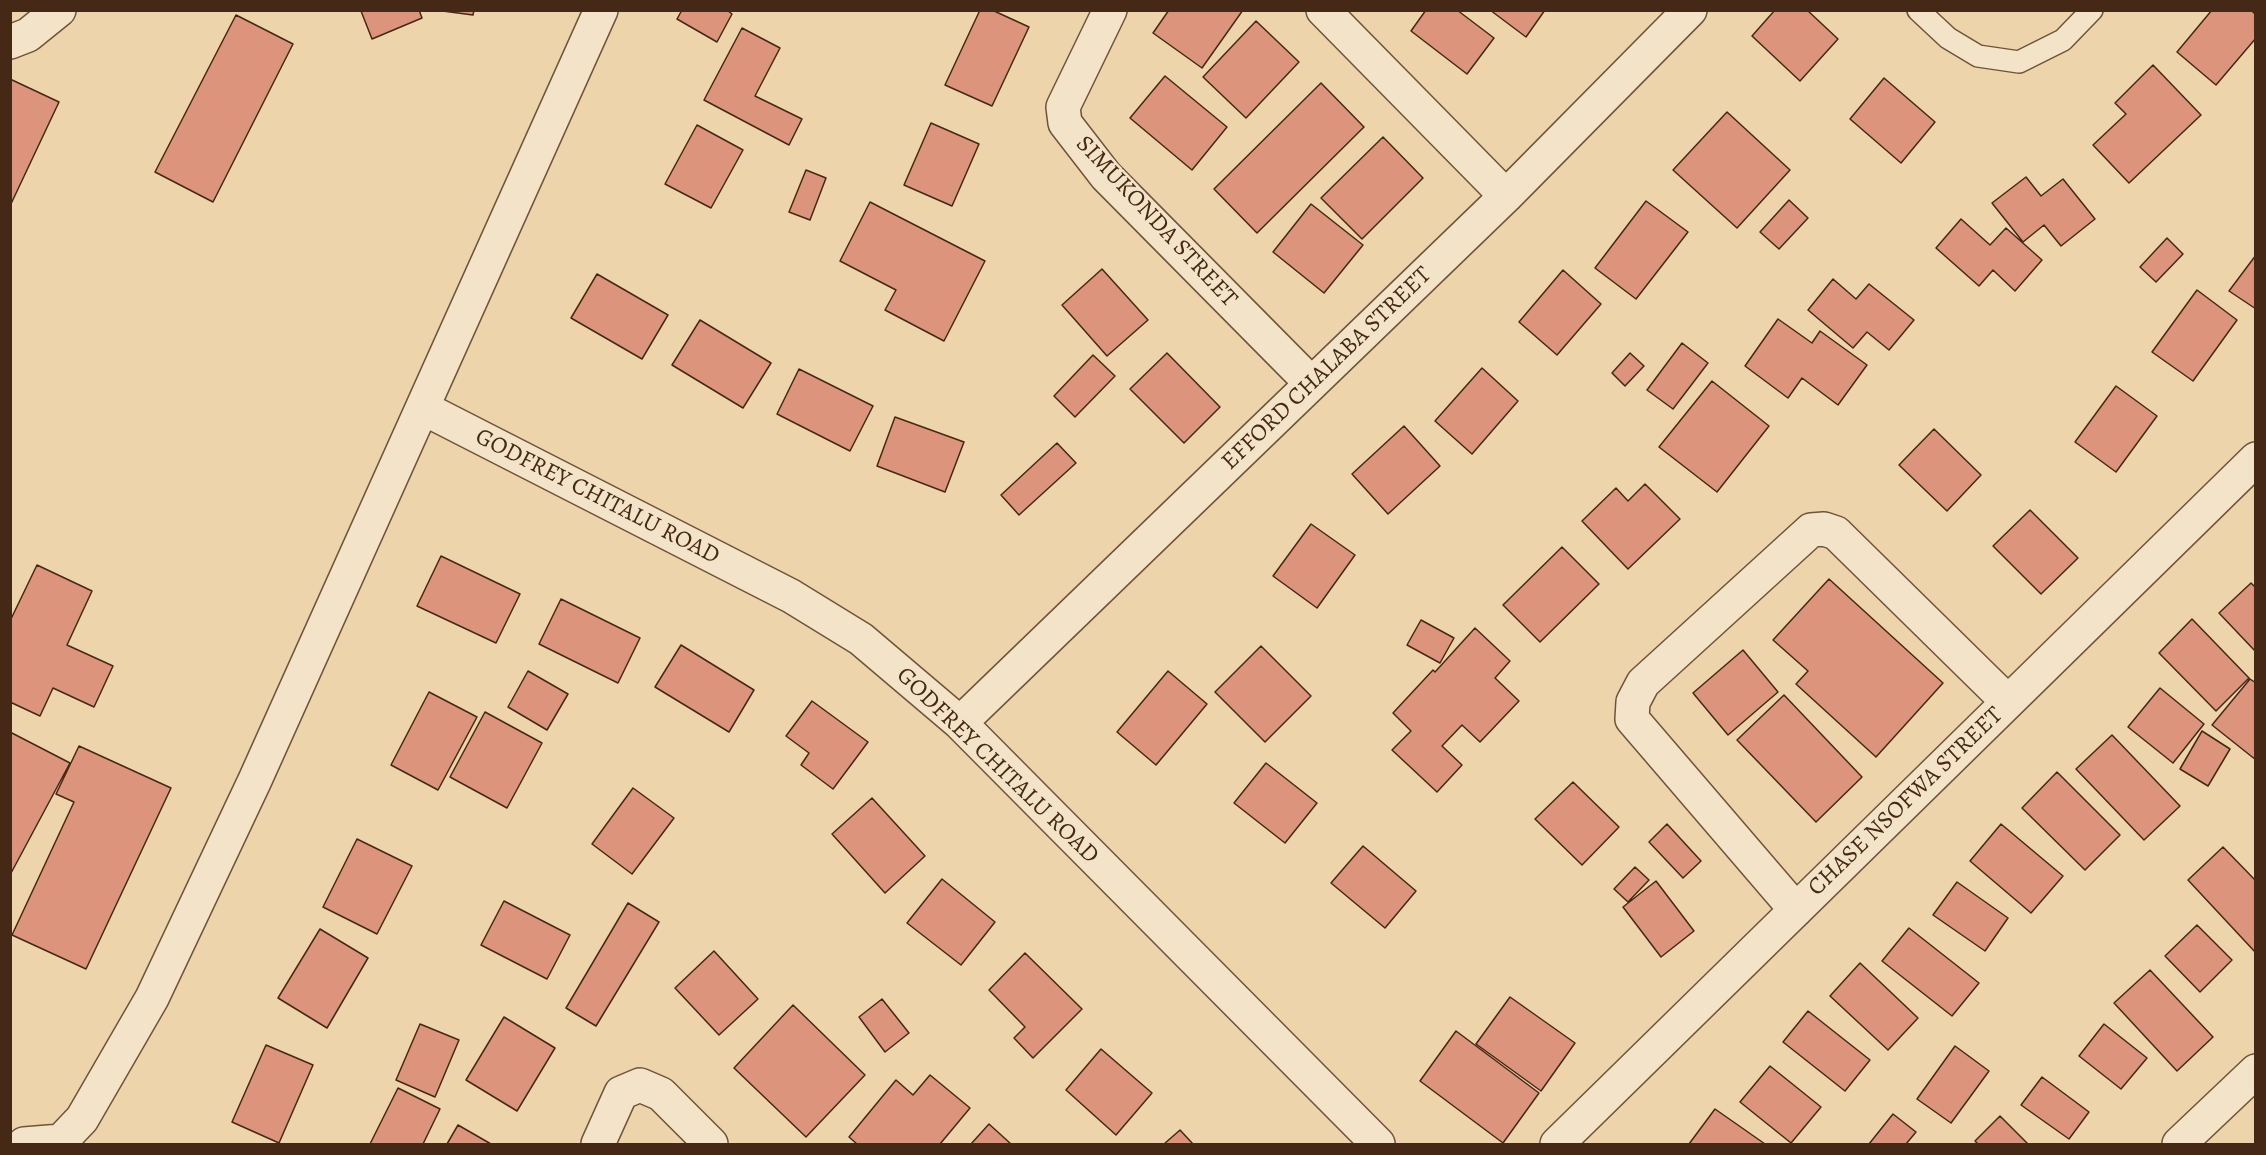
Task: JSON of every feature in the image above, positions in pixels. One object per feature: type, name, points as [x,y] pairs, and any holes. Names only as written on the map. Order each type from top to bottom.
[{"type":"street","points":[[10,42],[28,34],[59,10]]},
{"type":"street","points":[[24,1144],[61,1141],[82,1119],[152,998],[255,780],[601,10]]},
{"type":"street","name":"SIMUKONDA STREET","points":[[1110,10],[1063,107],[1065,123],[1107,176],[1311,383]]},
{"type":"street","points":[[1323,10],[1506,196]]},
{"type":"street","name":"EFFORD CHALABA STREET","points":[[960,723],[1506,196],[1690,10]]},
{"type":"street","name":"GODFREY CHITALU ROAD","points":[[423,408],[791,596],[861,639],[960,723],[1378,1144]]},
{"type":"street","name":"CHASE NSOFWA STREET","points":[[1557,1144],[2256,459]]},
{"type":"street","points":[[1796,910],[1632,719],[1633,702],[1643,683],[1811,530],[1824,529],[1836,533],[2008,702]]},
{"type":"street","points":[[2179,1144],[2256,1071]]},
{"type":"street","points":[[598,1144],[621,1094],[640,1085],[661,1094],[711,1144]]},
{"type":"lane","points":[[1918,10],[1948,38],[1978,56],[2019,62],[2063,40],[2092,10]]},
{"type":"building","points":[[419,10],[422,18],[372,39],[361,11]]},
{"type":"building","points":[[435,10],[474,10],[473,15]]},
{"type":"building","points":[[682,10],[727,10],[732,14],[717,42],[677,19]]},
{"type":"building","points":[[980,10],[992,10],[1029,27],[992,106],[945,85]]},
{"type":"building","points":[[1169,10],[1243,10],[1202,68],[1153,33]]},
{"type":"building","points":[[1426,10],[1457,10],[1494,38],[1467,74],[1411,31]]},
{"type":"building","points":[[1490,10],[1545,10],[1526,37]]},
{"type":"building","points":[[1775,10],[1807,10],[1838,39],[1800,81],[1752,36]]},
{"type":"building","points":[[2212,10],[2251,10],[2256,15],[2256,38],[2216,85],[2177,52]]},
{"type":"building","points":[[236,15],[293,44],[213,202],[155,172]]},
{"type":"building","points":[[1256,21],[1299,62],[1246,118],[1203,77]]},
{"type":"building","points":[[742,28],[780,48],[755,96],[802,119],[789,145],[704,100]]},
{"type":"building","points":[[2153,65],[2201,115],[2129,183],[2093,145],[2126,114],[2115,103]]},
{"type":"building","points":[[1165,76],[1227,127],[1192,170],[1130,118]]},
{"type":"building","points":[[1884,78],[1935,122],[1901,163],[1850,119]]},
{"type":"building","points":[[10,79],[59,102],[10,206]]},
{"type":"building","points":[[1321,83],[1364,127],[1257,233],[1214,189]]},
{"type":"building","points":[[1727,112],[1790,170],[1737,228],[1673,170]]},
{"type":"building","points":[[931,123],[979,144],[952,206],[904,185]]},
{"type":"building","points":[[697,125],[743,150],[711,208],[665,184]]},
{"type":"building","points":[[1383,137],[1423,178],[1362,239],[1321,198]]},
{"type":"building","points":[[806,170],[826,178],[810,220],[789,212]]},
{"type":"building","points":[[2026,177],[2041,196],[2063,179],[2095,219],[2061,246],[2044,225],[2023,242],[1992,203]]},
{"type":"building","points":[[1789,200],[1808,218],[1779,249],[1760,232]]},
{"type":"building","points":[[1646,201],[1688,232],[1636,299],[1595,268]]},
{"type":"building","points":[[870,202],[985,261],[944,341],[885,310],[896,290],[840,261]]},
{"type":"building","points":[[1311,204],[1363,245],[1324,293],[1273,252]]},
{"type":"building","points":[[1961,219],[1990,245],[2006,228],[2042,260],[2015,291],[1993,270],[1979,286],[1936,248]]},
{"type":"building","points":[[2167,238],[2183,254],[2156,282],[2140,267]]},
{"type":"building","points":[[2256,255],[2256,309],[2229,291]]},
{"type":"building","points":[[1102,269],[1148,320],[1107,356],[1062,305]]},
{"type":"building","points":[[1563,270],[1601,304],[1557,355],[1519,322]]},
{"type":"building","points":[[597,274],[668,315],[642,359],[571,318]]},
{"type":"building","points":[[1833,279],[1856,299],[1869,284],[1914,320],[1889,350],[1867,332],[1853,348],[1808,310]]},
{"type":"building","points":[[2197,290],[2237,320],[2193,381],[2152,352]]},
{"type":"building","points":[[1778,319],[1812,343],[1820,331],[1867,365],[1838,405],[1802,378],[1788,398],[1745,366]]},
{"type":"building","points":[[700,320],[771,363],[743,408],[672,365]]},
{"type":"building","points":[[1682,343],[1708,363],[1673,409],[1647,390]]},
{"type":"building","points":[[1167,353],[1220,407],[1184,443],[1130,389]]},
{"type":"building","points":[[1630,353],[1644,366],[1625,386],[1612,373]]},
{"type":"building","points":[[1093,355],[1115,376],[1075,417],[1054,396]]},
{"type":"building","points":[[1482,368],[1518,401],[1472,454],[1435,421]]},
{"type":"building","points":[[799,369],[873,406],[850,451],[777,414]]},
{"type":"building","points":[[1712,381],[1769,426],[1717,492],[1659,447]]},
{"type":"building","points":[[2116,386],[2157,416],[2116,472],[2075,442]]},
{"type":"building","points":[[895,417],[964,442],[945,492],[877,466]]},
{"type":"building","points":[[1404,426],[1440,466],[1388,514],[1352,474]]},
{"type":"building","points":[[1934,429],[1981,475],[1947,511],[1899,465]]},
{"type":"building","points":[[1057,443],[1076,463],[1019,515],[1001,495]]},
{"type":"building","points":[[1645,484],[1680,519],[1628,569],[1582,521],[1616,488],[1628,501]]},
{"type":"building","points":[[2030,510],[2078,558],[2041,594],[1993,546]]},
{"type":"building","points":[[1311,524],[1355,555],[1317,608],[1273,576]]},
{"type":"building","points":[[1562,547],[1599,584],[1540,642],[1503,605]]},
{"type":"building","points":[[441,556],[520,594],[496,643],[417,606]]},
{"type":"building","points":[[37,565],[92,591],[67,645],[113,666],[94,707],[53,688],[40,716],[10,702],[10,621]]},
{"type":"building","points":[[1829,579],[1943,683],[1876,757],[1796,684],[1808,671],[1773,640]]},
{"type":"building","points":[[2251,583],[2256,588],[2256,652],[2219,613]]},
{"type":"building","points":[[561,599],[640,638],[618,683],[539,644]]},
{"type":"building","points":[[2192,619],[2249,678],[2216,711],[2159,653]]},
{"type":"building","points":[[1421,620],[1454,638],[1440,663],[1407,645]]},
{"type":"building","points":[[1475,628],[1510,661],[1495,678],[1519,701],[1480,742],[1462,725],[1442,746],[1462,765],[1437,792],[1392,750],[1411,731],[1393,713]]},
{"type":"building","points":[[681,645],[754,690],[729,732],[655,687]]},
{"type":"building","points":[[1261,646],[1311,696],[1265,742],[1215,692]]},
{"type":"building","points":[[1743,650],[1778,692],[1728,735],[1693,693]]},
{"type":"building","points":[[528,671],[568,694],[547,730],[508,707]]},
{"type":"building","points":[[1168,671],[1207,704],[1156,765],[1117,732]]},
{"type":"building","points":[[2250,679],[2256,683],[2256,760],[2212,725]]},
{"type":"building","points":[[2160,688],[2204,724],[2173,763],[2128,727]]},
{"type":"building","points":[[429,692],[477,717],[438,790],[391,765]]},
{"type":"building","points":[[1784,695],[1862,777],[1816,822],[1737,740]]},
{"type":"building","points":[[812,701],[868,742],[833,789],[801,765],[809,753],[786,736]]},
{"type":"building","points":[[485,712],[542,743],[507,808],[450,777]]},
{"type":"building","points":[[2202,731],[2230,749],[2208,786],[2180,769]]},
{"type":"building","points":[[10,732],[70,763],[10,875]]},
{"type":"building","points":[[2112,735],[2180,806],[2144,840],[2076,769]]},
{"type":"building","points":[[79,746],[171,788],[86,969],[12,935],[74,802],[56,794]]},
{"type":"building","points":[[1266,763],[1317,803],[1285,843],[1234,803]]},
{"type":"building","points":[[2057,772],[2120,835],[2085,870],[2022,808]]},
{"type":"building","points":[[1573,782],[1619,827],[1582,865],[1535,819]]},
{"type":"building","points":[[633,788],[674,818],[632,874],[592,844]]},
{"type":"building","points":[[872,798],[925,856],[885,893],[832,834]]},
{"type":"building","points":[[1667,824],[1701,861],[1683,878],[1649,842]]},
{"type":"building","points":[[2001,824],[2063,876],[2031,913],[1970,861]]},
{"type":"building","points":[[357,839],[412,866],[377,934],[323,907]]},
{"type":"building","points":[[1363,846],[1416,891],[1385,928],[1331,883]]},
{"type":"building","points":[[2223,847],[2256,881],[2256,953],[2188,880]]},
{"type":"building","points":[[1635,867],[1649,880],[1628,902],[1614,889]]},
{"type":"building","points":[[942,879],[995,922],[961,965],[907,923]]},
{"type":"building","points":[[1656,881],[1694,931],[1661,957],[1623,907]]},
{"type":"building","points":[[1957,882],[2008,918],[1985,951],[1933,915]]},
{"type":"building","points":[[504,901],[570,935],[547,979],[481,945]]},
{"type":"building","points":[[628,903],[659,922],[596,1026],[566,1008]]},
{"type":"building","points":[[2197,925],[2232,960],[2200,992],[2165,956]]},
{"type":"building","points":[[1909,928],[1979,983],[1952,1016],[1882,961]]},
{"type":"building","points":[[320,929],[368,958],[327,1028],[278,998]]},
{"type":"building","points":[[714,951],[758,999],[719,1035],[675,988]]},
{"type":"building","points":[[1025,953],[1082,1009],[1033,1058],[1014,1038],[1025,1027],[989,990]]},
{"type":"building","points":[[1860,963],[1918,1018],[1888,1050],[1830,996]]},
{"type":"building","points":[[2150,970],[2213,1037],[2177,1071],[2114,1003]]},
{"type":"building","points":[[1510,997],[1575,1043],[1541,1091],[1476,1044]]},
{"type":"building","points":[[882,999],[909,1033],[885,1052],[859,1017]]},
{"type":"building","points":[[793,1005],[865,1075],[806,1137],[734,1068]]},
{"type":"building","points":[[1808,1011],[1870,1060],[1845,1091],[1783,1042]]},
{"type":"building","points":[[504,1017],[555,1048],[517,1111],[466,1080]]},
{"type":"building","points":[[420,1024],[459,1040],[435,1097],[396,1080]]},
{"type":"building","points":[[2104,1024],[2147,1058],[2121,1089],[2079,1056]]},
{"type":"building","points":[[1456,1031],[1539,1093],[1503,1143],[1420,1081]]},
{"type":"building","points":[[266,1045],[313,1065],[279,1143],[232,1122]]},
{"type":"building","points":[[1955,1046],[1989,1071],[1951,1123],[1917,1099]]},
{"type":"building","points":[[1101,1049],[1152,1093],[1116,1135],[1066,1090]]},
{"type":"building","points":[[1770,1066],[1821,1107],[1791,1143],[1740,1102]]},
{"type":"building","points":[[930,1075],[970,1108],[940,1144],[857,1144],[849,1137],[896,1080],[913,1095]]},
{"type":"building","points":[[2042,1077],[2089,1112],[2069,1139],[2021,1105]]},
{"type":"building","points":[[398,1088],[440,1109],[423,1144],[370,1144]]},
{"type":"building","points":[[1715,1109],[1765,1144],[1689,1144]]},
{"type":"building","points":[[1893,1114],[1916,1132],[1906,1144],[1869,1144]]},
{"type":"building","points":[[2000,1116],[2028,1144],[1978,1144],[1975,1141]]},
{"type":"building","points":[[989,1124],[1011,1144],[971,1144]]},
{"type":"building","points":[[458,1125],[491,1144],[447,1144]]},
{"type":"building","points":[[1180,1130],[1193,1144],[1164,1144]]}]
